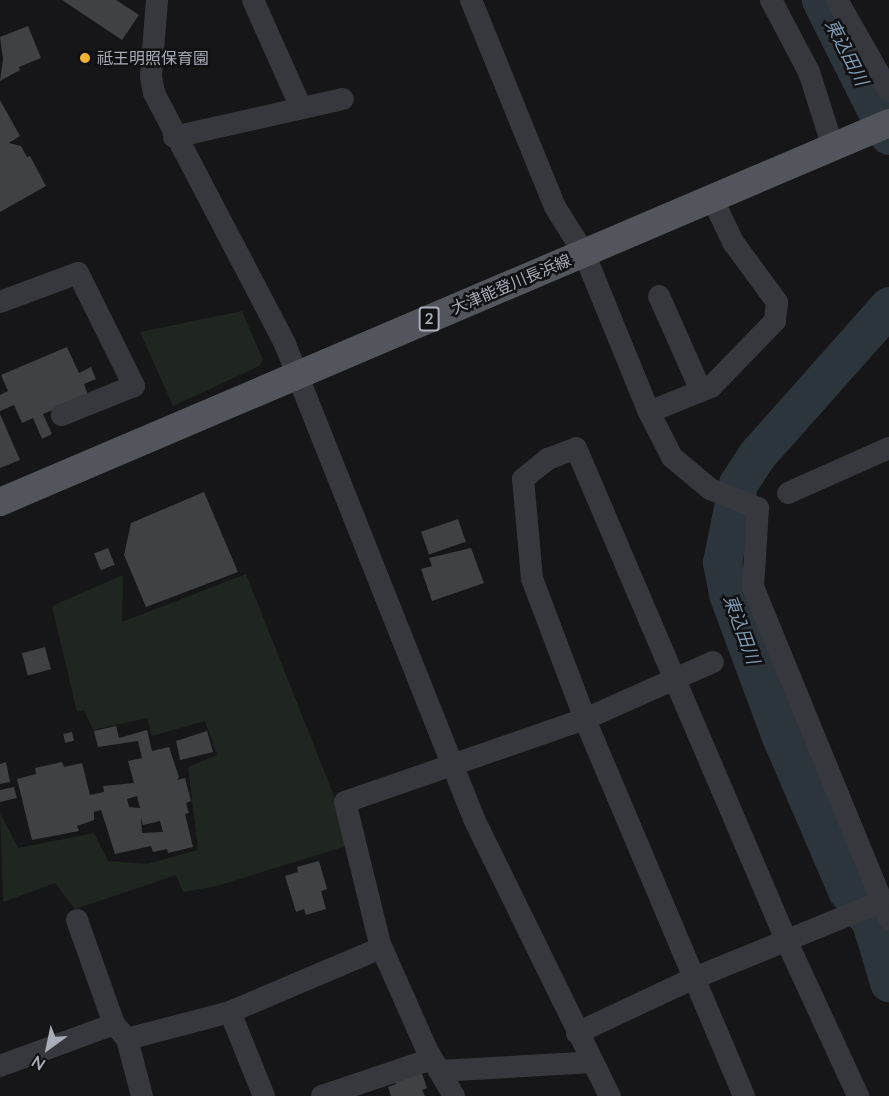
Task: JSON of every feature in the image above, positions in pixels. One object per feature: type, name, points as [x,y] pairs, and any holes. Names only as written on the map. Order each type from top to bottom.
[{"type":"main road","name":"大津能登川長浜線","points":[[0,502],[889,123]]},
{"type":"street","points":[[157,0],[151,77],[154,93],[174,137],[285,344],[474,819],[577,1033],[610,1096]]},
{"type":"street","points":[[253,0],[301,108]]},
{"type":"street","points":[[471,0],[555,207],[584,253],[649,412],[672,457],[710,489],[758,508],[753,587],[882,909],[844,918],[692,979],[577,1033]]},
{"type":"street","points":[[771,0],[846,142]]},
{"type":"street","points":[[837,0],[889,91]]},
{"type":"street","points":[[174,137],[343,99]]},
{"type":"street","points":[[649,412],[711,387],[775,321],[777,302],[733,242],[712,198]]},
{"type":"street","points":[[0,302],[78,273],[134,386],[62,415]]},
{"type":"street","points":[[659,297],[701,391]]},
{"type":"street","points":[[744,1096],[692,979],[585,719],[532,579],[522,479],[548,459],[576,447],[787,942],[858,1096]]},
{"type":"street","points":[[788,493],[889,448]]},
{"type":"street","points":[[454,1096],[435,1065],[381,948],[345,802],[452,763],[585,719],[713,662]]},
{"type":"street","points":[[77,920],[121,1032],[142,1096]]},
{"type":"street","points":[[0,1066],[121,1032],[230,1012],[381,948]]},
{"type":"street","points":[[230,1012],[264,1096]]},
{"type":"street","points":[[322,1096],[435,1065],[593,1062]]},
{"type":"shaded area","points":[[242,311],[263,360],[259,366],[173,406],[140,332]]},
{"type":"shaded area","points":[[246,574],[353,844],[217,886],[183,892],[176,875],[75,909],[55,883],[3,902],[0,813],[18,848],[94,833],[108,861],[147,864],[198,850],[188,767],[217,755],[205,721],[152,736],[147,718],[93,730],[84,710],[77,712],[52,606],[123,575],[122,622]]},
{"type":"building","points":[[62,0],[116,0],[139,15],[122,40]]},
{"type":"building","points":[[28,26],[41,58],[19,67],[20,70],[0,81],[3,59],[0,37]]},
{"type":"building","points":[[0,100],[20,136],[9,143],[21,146],[27,157],[30,156],[46,186],[0,212]]},
{"type":"building","points":[[67,347],[79,373],[91,367],[96,379],[84,384],[88,395],[43,414],[52,434],[42,439],[33,418],[22,423],[14,405],[0,411],[0,395],[8,391],[1,375]]},
{"type":"building","points":[[0,414],[20,460],[0,468]]},
{"type":"building","points":[[204,492],[238,572],[146,607],[124,555],[131,523]]},
{"type":"building","points":[[458,519],[466,542],[429,554],[421,532]]},
{"type":"building","points":[[108,548],[115,565],[101,570],[94,554]]},
{"type":"building","points":[[471,548],[484,583],[432,601],[421,569],[432,566],[429,558]]},
{"type":"building","points":[[45,647],[51,669],[28,675],[22,653]]},
{"type":"building","points":[[116,726],[119,738],[147,730],[152,751],[169,747],[179,777],[177,780],[185,778],[191,801],[186,803],[189,813],[185,814],[193,847],[168,853],[167,849],[153,852],[151,846],[115,854],[101,810],[94,812],[94,820],[77,826],[79,831],[32,840],[17,779],[36,774],[35,768],[62,762],[64,767],[82,763],[90,795],[104,792],[103,786],[134,783],[128,761],[142,758],[138,741],[98,747],[94,731]],"holes":[[[137,796],[140,808],[129,807],[127,799]],[[141,818],[143,825],[160,821],[163,832],[142,833]]]},
{"type":"building","points":[[207,731],[213,752],[180,760],[176,741]]},
{"type":"building","points":[[72,732],[74,741],[65,743],[63,734]]},
{"type":"building","points":[[6,762],[10,782],[0,784],[0,764]]},
{"type":"building","points":[[14,787],[17,798],[0,802],[0,790]]},
{"type":"building","points":[[319,861],[327,889],[321,891],[326,909],[306,915],[304,909],[296,912],[285,876],[298,872],[297,867]]},
{"type":"building","points":[[420,1068],[427,1088],[422,1090],[425,1096],[391,1096],[388,1087],[396,1084],[394,1078]]},
{"type":"waterway","name":"東込田川","points":[[821,0],[889,135]]},
{"type":"waterway","name":"東込田川","points":[[889,306],[756,456],[738,484],[722,562],[728,594],[780,734],[847,890],[871,922],[889,982]]},
{"type":"place","name":"祗王明照保育園","points":[[85,58]]}]
